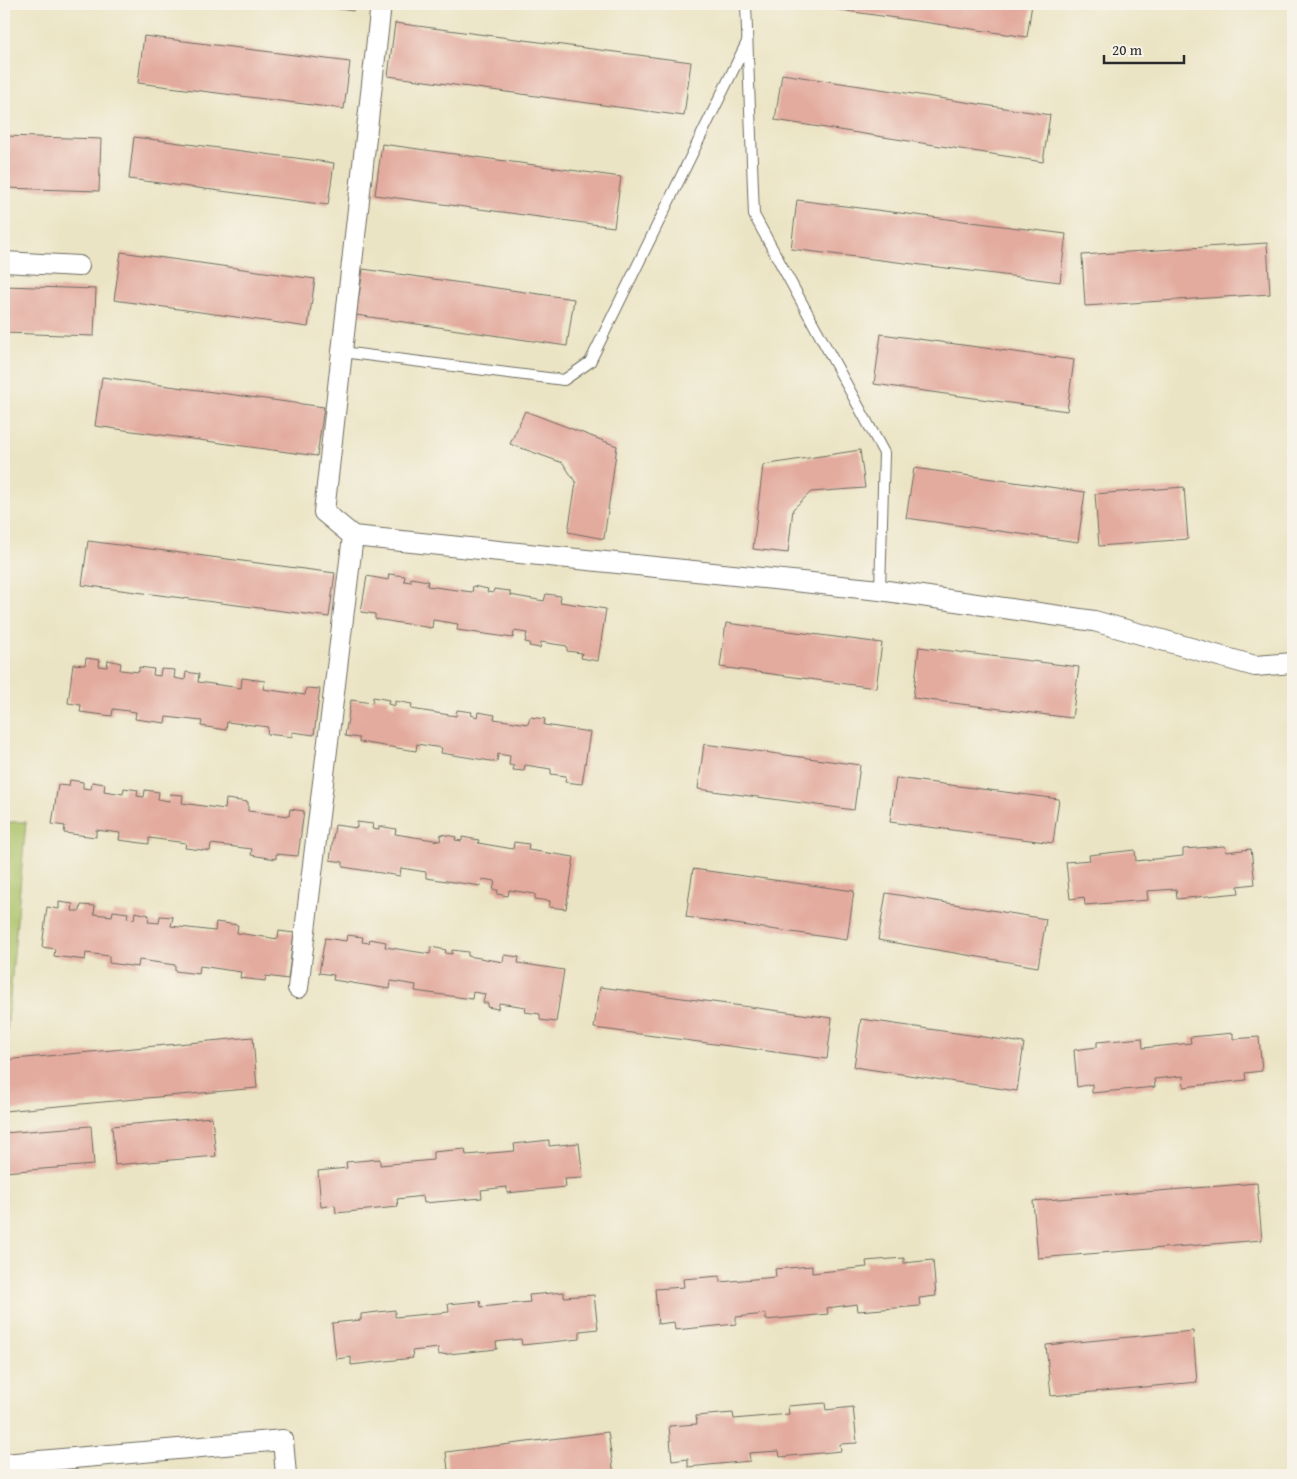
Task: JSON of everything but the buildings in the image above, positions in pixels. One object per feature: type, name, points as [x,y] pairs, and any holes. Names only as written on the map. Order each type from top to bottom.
[{"type":"street","points":[[381,4],[324,512],[353,536],[880,590],[1094,621],[1255,666],[1293,663]]},
{"type":"street","points":[[4,262],[79,266]]},
{"type":"street","points":[[298,988],[353,536]]},
{"type":"street","points":[[4,1464],[283,1440],[286,1475]]},
{"type":"lane","points":[[746,4],[754,215],[884,453],[880,590]]},
{"type":"lane","points":[[342,352],[564,380],[590,362],[748,40]]},
{"type":"green space","points":[[4,822],[26,822],[7,1030],[4,1030]]}]
